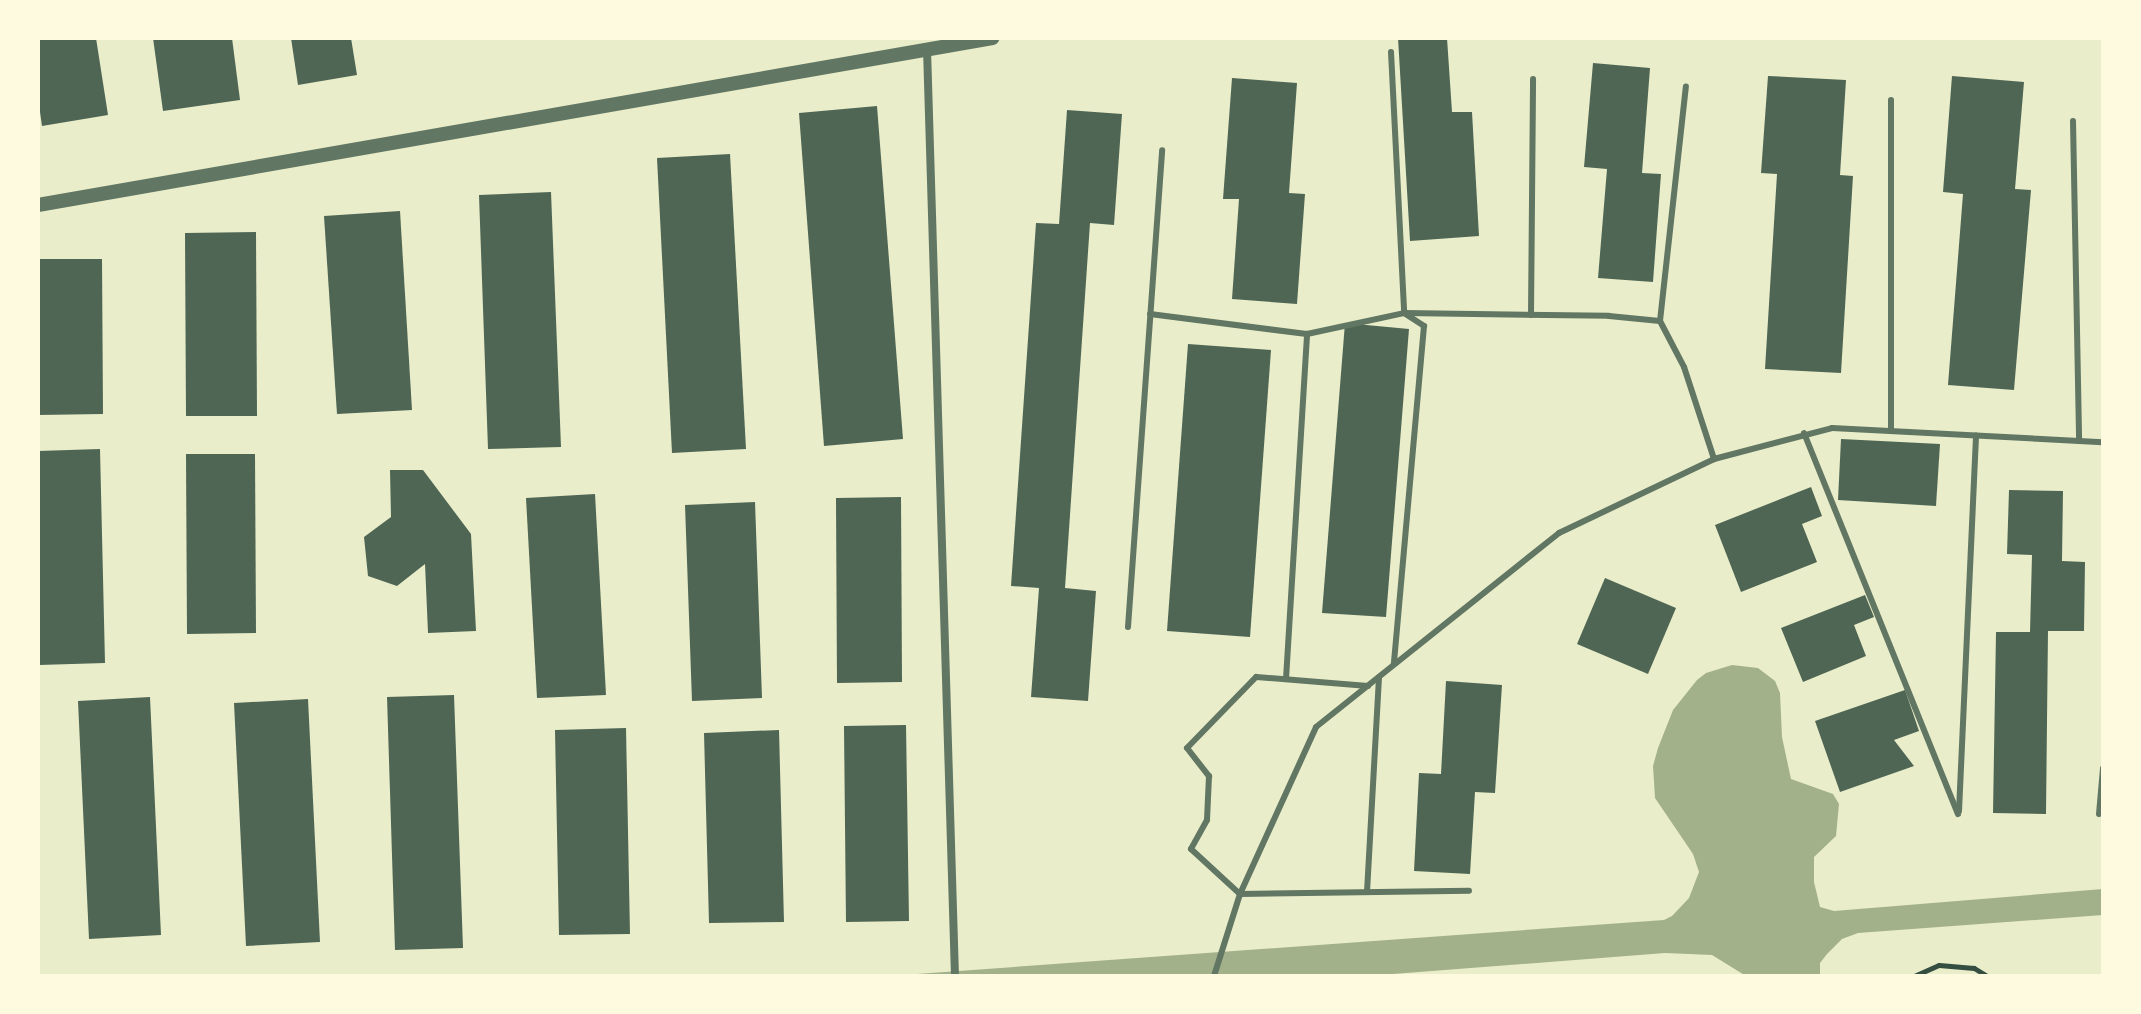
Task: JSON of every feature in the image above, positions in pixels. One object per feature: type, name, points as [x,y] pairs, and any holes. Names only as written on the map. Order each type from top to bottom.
[{"type":"street","points":[[38,205],[993,38]]},
{"type":"street","points":[[927,49],[955,976]]},
{"type":"lane","points":[[1391,52],[1404,313]]},
{"type":"lane","points":[[1531,315],[1533,79]]},
{"type":"lane","points":[[1686,86],[1660,321],[1684,367],[1714,459]]},
{"type":"lane","points":[[1891,100],[1891,431]]},
{"type":"lane","points":[[2073,121],[2079,441]]},
{"type":"lane","points":[[1128,627],[1162,150]]},
{"type":"lane","points":[[1394,664],[1424,326],[1404,313]]},
{"type":"lane","points":[[1150,314],[1307,334],[1404,313],[1660,321]]},
{"type":"lane","points":[[1286,679],[1307,334]]},
{"type":"lane","points":[[1214,976],[1240,894],[1316,727],[1559,533],[1714,459],[1832,428],[2103,442]]},
{"type":"lane","points":[[1804,433],[1958,814],[1976,435]]},
{"type":"lane","points":[[1368,686],[1256,677],[1187,748],[1209,776],[1207,820],[1191,849],[1240,894],[1469,891]]},
{"type":"lane","points":[[1367,892],[1379,677]]},
{"type":"lane","points":[[2099,814],[2103,768]]},
{"type":"path","points":[[1914,976],[1939,965],[1974,968],[1987,976]]},
{"type":"shaded area","points":[[1732,665],[1758,668],[1775,681],[1780,693],[1782,737],[1791,779],[1833,794],[1839,804],[1836,836],[1814,857],[1814,882],[1820,907],[1834,911],[2103,889],[2103,915],[1858,933],[1842,939],[1827,954],[1820,963],[1820,976],[1746,976],[1712,955],[1665,953],[1367,976],[889,976],[1664,920],[1689,898],[1699,872],[1693,854],[1655,798],[1653,766],[1673,710],[1706,673]]},
{"type":"building","points":[[38,38],[96,38],[108,115],[42,126],[38,98]]},
{"type":"building","points":[[153,38],[232,38],[240,100],[163,111]]},
{"type":"building","points":[[291,38],[351,38],[357,75],[298,85]]},
{"type":"building","points":[[1398,38],[1447,38],[1452,112],[1472,112],[1479,236],[1410,241]]},
{"type":"building","points":[[1593,63],[1650,68],[1642,173],[1661,174],[1653,282],[1598,278],[1607,169],[1584,167]]},
{"type":"building","points":[[1768,76],[1846,80],[1840,175],[1853,176],[1841,373],[1765,369],[1777,174],[1761,173]]},
{"type":"building","points":[[1952,76],[2024,82],[2015,189],[2031,190],[2014,390],[1948,385],[1963,194],[1943,192]]},
{"type":"building","points":[[1232,78],[1297,83],[1289,193],[1305,194],[1297,304],[1232,299],[1239,199],[1223,199]]},
{"type":"building","points":[[877,106],[903,439],[824,446],[799,113]]},
{"type":"building","points":[[1067,110],[1122,114],[1114,225],[1090,223],[1065,588],[1096,591],[1088,701],[1031,697],[1039,588],[1011,586],[1036,223],[1059,224]]},
{"type":"building","points":[[730,154],[746,449],[672,453],[657,158]]},
{"type":"building","points":[[551,192],[561,447],[488,449],[479,195]]},
{"type":"building","points":[[400,211],[412,410],[337,414],[324,216]]},
{"type":"building","points":[[256,232],[257,416],[186,416],[185,233]]},
{"type":"building","points":[[38,259],[102,259],[103,414],[38,415]]},
{"type":"building","points":[[1345,323],[1409,329],[1386,617],[1322,613]]},
{"type":"building","points":[[1188,344],[1271,350],[1250,637],[1167,631]]},
{"type":"building","points":[[1841,439],[1940,444],[1936,506],[1838,500]]},
{"type":"building","points":[[100,449],[105,663],[39,665],[38,451]]},
{"type":"building","points":[[186,454],[255,454],[256,633],[187,634]]},
{"type":"building","points":[[390,470],[423,470],[471,534],[476,631],[428,633],[425,564],[397,586],[368,576],[364,537],[391,517]]},
{"type":"building","points":[[1811,487],[1822,516],[1802,524],[1817,562],[1741,592],[1715,525]]},
{"type":"building","points":[[2009,490],[2063,491],[2062,561],[2085,562],[2084,631],[2048,631],[2046,814],[1993,813],[1996,632],[2030,632],[2032,555],[2007,554]]},
{"type":"building","points":[[595,494],[606,695],[537,698],[526,498]]},
{"type":"building","points":[[901,497],[902,682],[837,683],[836,498]]},
{"type":"building","points":[[755,502],[762,698],[692,701],[685,505]]},
{"type":"building","points":[[1605,578],[1676,608],[1648,674],[1577,644]]},
{"type":"building","points":[[1865,595],[1874,617],[1854,625],[1866,656],[1803,682],[1781,628]]},
{"type":"building","points":[[1446,681],[1502,685],[1495,793],[1475,792],[1470,874],[1414,871],[1419,773],[1441,774]]},
{"type":"building","points":[[1905,690],[1919,731],[1894,740],[1914,766],[1840,792],[1815,721]]},
{"type":"building","points":[[454,695],[463,948],[395,950],[387,697]]},
{"type":"building","points":[[150,697],[161,935],[89,939],[78,701]]},
{"type":"building","points":[[308,699],[320,942],[246,946],[234,703]]},
{"type":"building","points":[[906,725],[909,921],[846,922],[844,726]]},
{"type":"building","points":[[626,728],[630,934],[559,935],[555,730]]},
{"type":"building","points":[[779,730],[784,922],[709,923],[704,733]]}]
